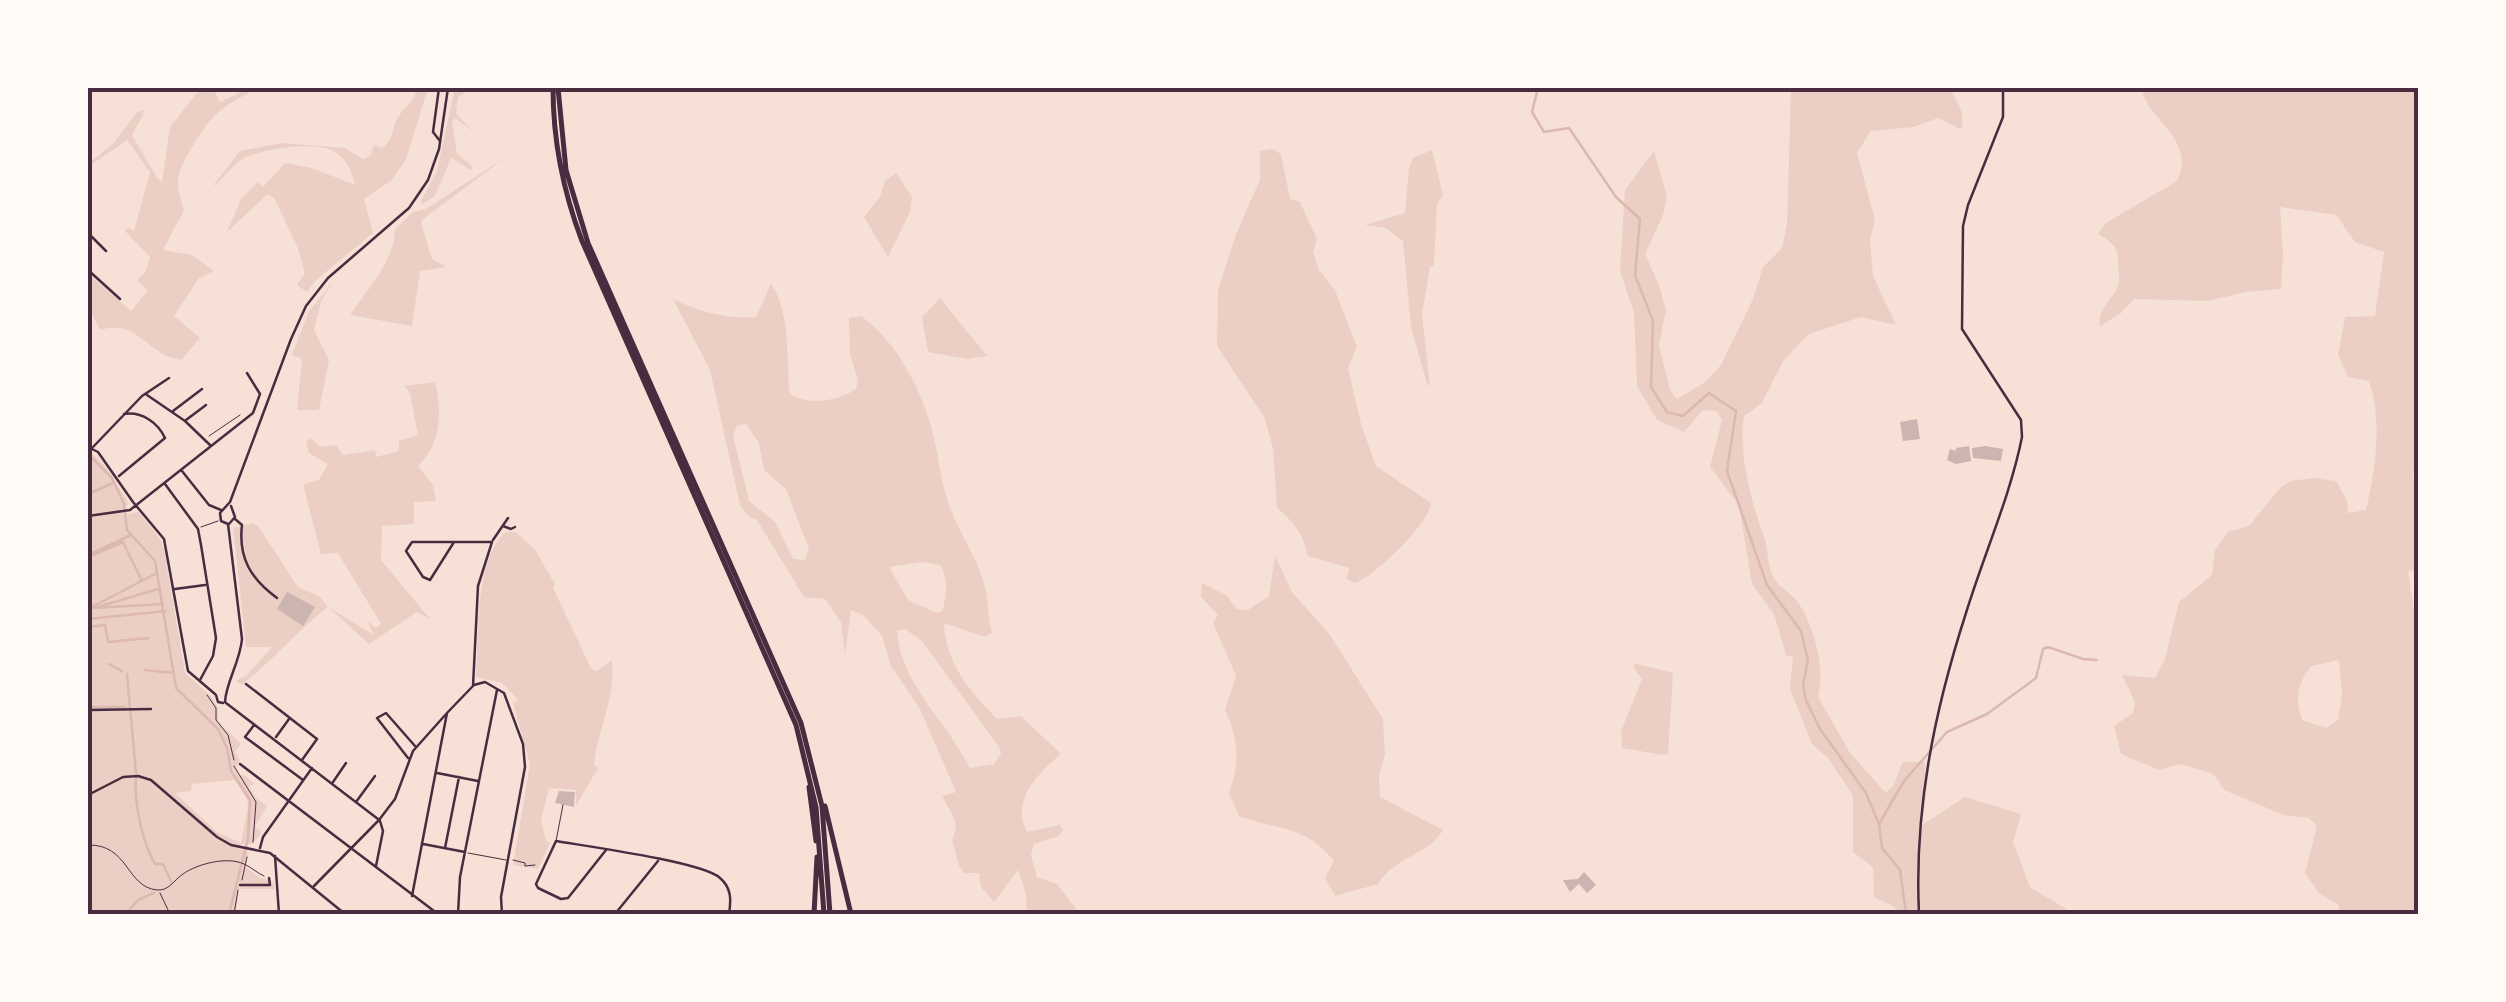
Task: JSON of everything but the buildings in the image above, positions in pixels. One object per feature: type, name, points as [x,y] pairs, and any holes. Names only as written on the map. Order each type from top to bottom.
[{"type":"highway","points":[[555,88],[566,170],[588,242],[793,704],[850,914]]},
{"type":"highway","points":[[812,769],[817,854],[814,914]]},
{"type":"highway","points":[[812,769],[824,822],[827,914]]},
{"type":"street","points":[[439,88],[433,132],[440,140]]},
{"type":"street","points":[[220,520],[230,504],[300,317],[328,278],[413,203],[432,171],[448,88]]},
{"type":"street","points":[[1919,914],[1916,857],[1940,698],[2022,437],[2020,420],[1962,328],[1963,226],[2003,117],[2003,88]]},
{"type":"street","points":[[88,233],[106,251]]},
{"type":"street","points":[[88,270],[120,300]]},
{"type":"street","points":[[88,516],[120,512],[138,504],[249,416],[257,408],[260,394],[247,373]]},
{"type":"street","points":[[168,378],[90,448],[118,476],[133,502],[164,538],[188,671],[216,695],[218,702],[225,702],[379,820],[382,833]]},
{"type":"street","points":[[172,412],[202,389]]},
{"type":"street","points":[[147,395],[185,421],[211,446]]},
{"type":"street","points":[[185,421],[206,405]]},
{"type":"street","points":[[118,476],[165,438],[159,428],[135,413],[124,414]]},
{"type":"street","points":[[181,470],[209,505],[232,510]]},
{"type":"street","points":[[164,482],[198,528],[216,638],[214,656],[199,681]]},
{"type":"street","points":[[230,504],[235,520],[242,525],[242,552],[248,569],[277,598]]},
{"type":"street","points":[[473,686],[478,586],[492,542],[508,518]]},
{"type":"street","points":[[198,528],[220,520],[228,524]]},
{"type":"street","points":[[228,524],[235,520]]},
{"type":"street","points":[[225,702],[242,639],[228,524]]},
{"type":"street","points":[[503,526],[515,526]]},
{"type":"street","points":[[454,542],[430,580],[423,578],[406,550],[412,542],[454,542],[492,542]]},
{"type":"street","points":[[175,589],[207,584]]},
{"type":"street","points":[[313,888],[387,810],[416,748],[473,686],[482,682],[497,687],[506,696],[525,760],[501,897],[502,914]]},
{"type":"street","points":[[246,684],[317,739],[302,760]]},
{"type":"street","points":[[458,914],[465,852],[497,687]]},
{"type":"street","points":[[216,695],[225,693]]},
{"type":"street","points":[[88,710],[151,709]]},
{"type":"street","points":[[409,759],[377,718],[386,713],[416,748]]},
{"type":"street","points":[[412,896],[447,713]]},
{"type":"street","points":[[274,739],[290,718]]},
{"type":"street","points":[[255,724],[245,737],[303,780]]},
{"type":"street","points":[[332,783],[346,763]]},
{"type":"street","points":[[240,764],[438,914]]},
{"type":"street","points":[[260,849],[263,837],[312,768]]},
{"type":"street","points":[[436,772],[479,781]]},
{"type":"street","points":[[356,802],[375,776]]},
{"type":"street","points":[[444,848],[459,776]]},
{"type":"street","points":[[88,796],[123,777],[146,778],[158,784],[216,837],[275,856],[346,914]]},
{"type":"street","points":[[564,805],[556,840],[536,884],[538,888],[568,898],[606,850]]},
{"type":"street","points":[[375,867],[387,810]]},
{"type":"street","points":[[371,828],[382,833]]},
{"type":"street","points":[[556,840],[706,869],[720,878],[730,896],[728,914]]},
{"type":"street","points":[[422,844],[510,860]]},
{"type":"street","points":[[275,856],[278,914]]},
{"type":"street","points":[[615,914],[659,860]]},
{"type":"street","points":[[278,869],[286,865]]},
{"type":"street","points":[[240,885],[270,884],[270,878]]},
{"type":"path","points":[[206,442],[235,416],[249,416]]},
{"type":"path","points":[[88,845],[116,851],[141,882],[158,890],[196,866],[210,863],[240,862],[270,878]]},
{"type":"path","points":[[510,860],[532,865]]},
{"type":"path","points":[[158,890],[170,914]]},
{"type":"shaded area","points":[[201,88],[213,88],[220,102],[249,88],[258,88],[214,116],[179,175],[184,210],[163,250],[192,255],[214,271],[199,278],[174,316],[200,338],[181,360],[167,356],[121,328],[100,330],[88,306],[88,274],[131,311],[148,290],[137,281],[146,271],[150,257],[125,231],[134,231],[150,172],[127,140],[88,164],[115,142],[136,113],[143,110],[132,135],[162,182],[170,127]]},
{"type":"shaded area","points":[[417,88],[428,88],[406,159],[392,180],[364,199],[373,233],[307,292],[297,285],[305,273],[298,248],[274,198],[268,194],[227,232],[241,199],[258,182],[263,187],[285,163],[312,168],[355,185],[349,167],[335,152],[302,146],[249,156],[212,187],[240,151],[282,143],[345,148],[363,159],[371,155],[374,145],[382,148],[389,141],[398,117]]},
{"type":"shaded area","points":[[455,88],[472,88],[458,97],[456,114],[474,132],[455,118],[452,122],[457,154],[473,167],[471,170],[451,158],[435,196],[422,204],[437,171]]},
{"type":"shaded area","points":[[1791,88],[1950,88],[1963,118],[1961,129],[1938,118],[1914,127],[1871,131],[1857,153],[1875,220],[1870,241],[1873,276],[1896,325],[1861,317],[1809,334],[1783,361],[1762,403],[1744,416],[1747,477],[1770,569],[1809,622],[1819,661],[1818,697],[1850,753],[1886,793],[1903,762],[1925,762],[1927,790],[1922,825],[1965,797],[2021,814],[2013,842],[2030,887],[2066,909],[2065,914],[1899,914],[1895,907],[1874,897],[1873,867],[1853,852],[1853,796],[1829,759],[1812,744],[1790,689],[1793,657],[1786,655],[1774,614],[1752,584],[1739,505],[1710,467],[1722,420],[1717,411],[1703,410],[1684,432],[1657,420],[1637,386],[1634,313],[1620,271],[1625,190],[1654,151],[1667,197],[1645,254],[1666,310],[1659,345],[1670,390],[1677,399],[1704,383],[1721,365],[1753,299],[1763,267],[1782,248],[1787,224]]},
{"type":"shaded area","points":[[2141,88],[2418,88],[2418,450],[2413,472],[2420,528],[2418,569],[2408,572],[2418,637],[2418,914],[2339,914],[2339,905],[2320,894],[2305,873],[2317,826],[2309,818],[2284,815],[2224,790],[2214,775],[2204,771],[2181,764],[2159,770],[2121,754],[2114,726],[2133,713],[2135,702],[2122,675],[2155,678],[2165,659],[2179,602],[2212,575],[2215,550],[2228,532],[2249,526],[2290,481],[2336,481],[2347,501],[2348,513],[2366,510],[2376,446],[2376,413],[2369,381],[2348,377],[2338,355],[2345,317],[2375,316],[2384,252],[2355,242],[2336,215],[2280,207],[2281,289],[2208,301],[2134,299],[2120,314],[2100,326],[2101,313],[2119,278],[2116,250],[2098,234],[2106,223],[2177,181],[2181,166],[2176,142],[2145,100]],"holes":[[[2339,660],[2342,695],[2338,720],[2326,728],[2302,720],[2299,692],[2311,666]]]},
{"type":"shaded area","points":[[1272,149],[1281,154],[1290,199],[1300,202],[1317,239],[1313,252],[1319,270],[1335,290],[1357,347],[1348,368],[1376,466],[1431,503],[1421,523],[1400,548],[1355,583],[1347,579],[1349,568],[1308,556],[1297,529],[1277,508],[1273,448],[1264,417],[1217,346],[1218,290],[1236,234],[1260,180],[1260,151]]},
{"type":"shaded area","points":[[1432,150],[1443,195],[1437,205],[1434,265],[1430,267],[1422,315],[1430,386],[1411,327],[1403,241],[1386,228],[1365,225],[1405,213],[1413,158]]},
{"type":"shaded area","points":[[506,157],[423,219],[432,259],[446,267],[420,271],[412,326],[350,315],[385,263],[395,229],[413,212],[426,209]]},
{"type":"shaded area","points":[[896,173],[912,197],[910,212],[888,257],[864,217],[880,197],[885,181]]},
{"type":"shaded area","points":[[334,281],[321,301],[314,330],[329,360],[319,410],[297,410],[302,359],[292,355],[309,311]]},
{"type":"shaded area","points":[[771,284],[785,322],[790,394],[798,398],[823,400],[856,389],[849,318],[861,316],[885,338],[913,380],[931,426],[948,502],[983,580],[992,633],[985,637],[944,623],[949,651],[968,687],[997,719],[1021,716],[1061,754],[1029,788],[1024,798],[1023,820],[1027,832],[1060,825],[1063,830],[1059,836],[1034,844],[1031,855],[1037,877],[1057,884],[1080,914],[1027,914],[1026,894],[1018,870],[994,902],[981,887],[979,873],[964,873],[952,839],[955,822],[942,796],[956,792],[920,709],[891,666],[882,636],[863,615],[851,610],[845,654],[841,622],[825,599],[804,597],[757,520],[749,517],[740,505],[710,370],[673,299],[713,314],[756,317]],"holes":[[[746,424],[759,443],[764,470],[786,489],[809,549],[805,560],[793,559],[775,522],[749,501],[733,435],[737,426]],[[922,562],[940,565],[946,582],[943,610],[937,613],[908,600],[889,567]],[[905,629],[922,641],[999,747],[1001,754],[994,764],[970,768],[916,685],[900,650],[897,631]]]},
{"type":"shaded area","points":[[940,298],[987,356],[967,359],[928,352],[922,317]]},
{"type":"shaded area","points":[[435,382],[439,404],[436,437],[418,466],[433,485],[436,501],[414,502],[414,524],[382,526],[381,560],[430,619],[417,612],[369,644],[328,607],[374,635],[367,621],[376,628],[381,624],[338,553],[321,554],[303,484],[319,480],[328,464],[309,453],[306,442],[311,438],[320,447],[336,445],[343,455],[375,450],[376,457],[399,451],[399,441],[418,435],[410,393],[404,386]]},
{"type":"shaded area","points":[[88,451],[105,466],[127,500],[123,515],[139,512],[161,540],[185,673],[211,696],[218,708],[218,721],[241,744],[235,752],[240,761],[235,768],[240,776],[255,784],[249,786],[267,806],[255,827],[262,832],[253,844],[241,844],[240,849],[249,852],[245,867],[273,881],[275,889],[239,889],[236,914],[88,914]],"holes":[[[235,780],[247,799],[241,843],[217,832],[175,793],[191,791],[192,784]]]},
{"type":"shaded area","points":[[253,523],[258,526],[298,587],[320,597],[328,607],[242,685],[236,681],[247,675],[272,647],[246,647],[233,528]]},
{"type":"shaded area","points":[[506,532],[516,532],[535,550],[555,584],[553,588],[591,668],[597,671],[612,660],[609,700],[594,765],[598,768],[576,806],[576,790],[549,788],[541,821],[550,843],[538,869],[513,865],[530,764],[513,703],[518,700],[502,683],[476,677],[483,579],[488,560]]},
{"type":"shaded area","points":[[1275,556],[1292,592],[1330,635],[1383,719],[1385,754],[1379,775],[1380,797],[1443,830],[1429,846],[1394,867],[1378,884],[1335,896],[1325,878],[1334,861],[1323,849],[1301,834],[1239,816],[1229,793],[1236,751],[1225,710],[1236,676],[1213,623],[1218,615],[1201,597],[1202,583],[1226,595],[1237,609],[1248,610],[1269,596]]},
{"type":"shaded area","points":[[1634,663],[1673,673],[1668,753],[1663,755],[1622,748],[1621,731],[1642,679]]},
{"type":"waterway","points":[[1538,88],[1532,112],[1544,132],[1569,128],[1616,197],[1640,219],[1635,275],[1653,321],[1651,387],[1667,412],[1683,416],[1709,393],[1736,411],[1727,471],[1767,585],[1801,631],[1808,660],[1803,685],[1806,700],[1820,729],[1866,793],[1879,824],[1882,848],[1900,870],[1906,914]]},
{"type":"waterway","points":[[88,454],[112,478],[124,504],[127,530],[155,561],[176,688],[218,729],[231,771],[250,800],[248,839],[229,914]]},
{"type":"waterway","points":[[88,494],[113,483]]},
{"type":"waterway","points":[[88,555],[131,535]]},
{"type":"waterway","points":[[88,557],[123,542],[142,581]]},
{"type":"waterway","points":[[88,609],[157,573]]},
{"type":"waterway","points":[[94,608],[158,589]]},
{"type":"waterway","points":[[92,608],[163,604]]},
{"type":"waterway","points":[[88,619],[166,611]]},
{"type":"waterway","points":[[88,627],[105,625],[108,642],[149,638]]},
{"type":"waterway","points":[[1879,824],[1904,781],[1947,732],[1987,714],[2036,678],[2043,649],[2097,660]]},
{"type":"waterway","points":[[109,664],[122,671]]},
{"type":"waterway","points":[[145,670],[173,673]]},
{"type":"waterway","points":[[127,674],[136,773]]},
{"type":"waterway","points":[[88,707],[126,707]]},
{"type":"waterway","points":[[136,778],[146,845],[155,864],[163,864],[172,883]]},
{"type":"waterway","points":[[126,914],[138,900],[154,893]]}]
